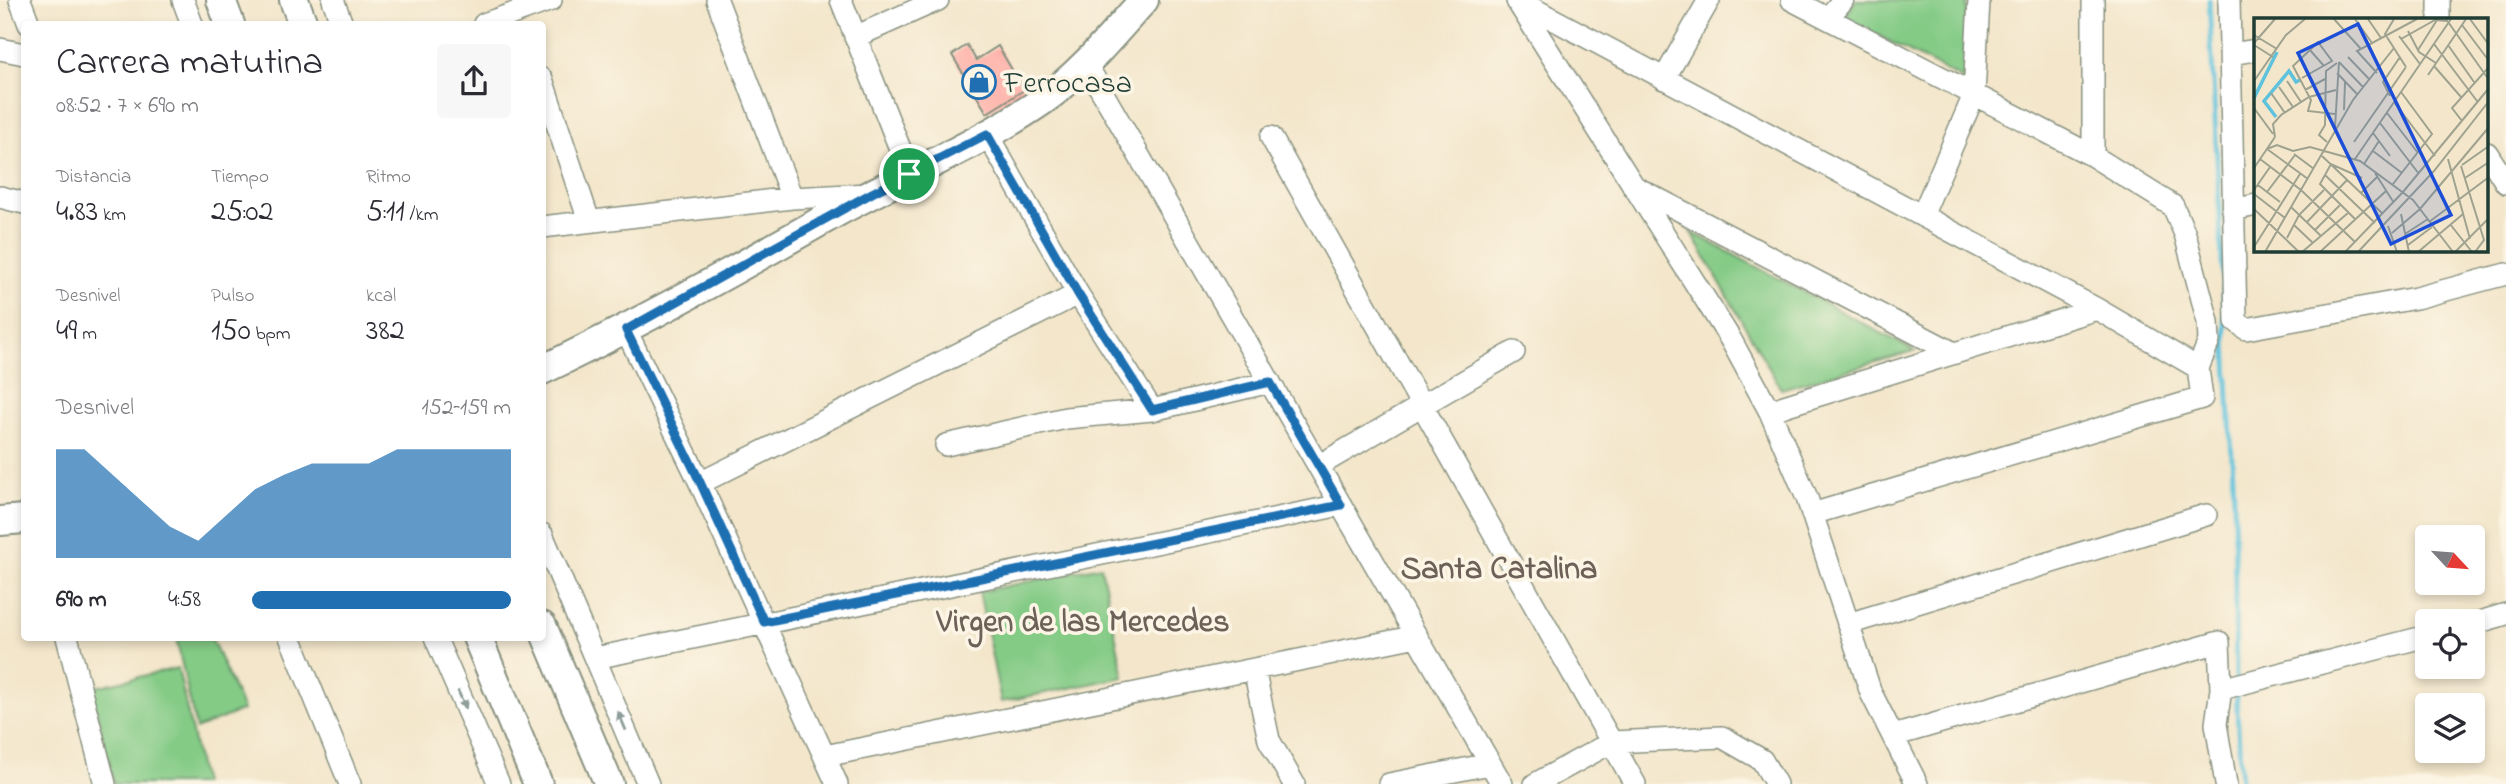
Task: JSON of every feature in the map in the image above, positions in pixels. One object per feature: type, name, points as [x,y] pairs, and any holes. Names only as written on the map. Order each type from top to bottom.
[{"type":"street","points":[[20,0],[28,21]]},
{"type":"street","points":[[183,0],[191,21]]},
{"type":"street","points":[[221,0],[229,21]]},
{"type":"street","points":[[294,0],[302,21]]},
{"type":"street","points":[[306,0],[309,21]]},
{"type":"street","points":[[333,0],[341,21]]},
{"type":"street","points":[[493,21],[551,0]]},
{"type":"street","points":[[717,0],[792,198]]},
{"type":"street","points":[[841,0],[909,174]]},
{"type":"street","points":[[855,37],[938,0]]},
{"type":"street","points":[[546,368],[626,330],[872,193],[987,134],[1044,99],[1086,64],[1144,0]]},
{"type":"street","points":[[1917,784],[1871,693],[1812,513],[1770,412],[1731,341],[1517,0],[2097,309],[2198,368]]},
{"type":"street","points":[[1664,79],[1709,0]]},
{"type":"street","points":[[1792,0],[2093,156],[2173,206],[2185,234],[2208,322],[2210,341],[2198,368],[2203,398],[1812,513]]},
{"type":"street","points":[[1828,18],[1843,0]]},
{"type":"street","points":[[1922,216],[1974,95],[1979,0]]},
{"type":"street","points":[[2093,0],[2093,156]]},
{"type":"street","points":[[2229,0],[2236,321],[2246,329]]},
{"type":"street","points":[[2439,0],[2439,18]]},
{"type":"street","points":[[0,49],[21,53]]},
{"type":"street","points":[[2231,54],[2254,50]]},
{"type":"street","points":[[1086,64],[1502,784]]},
{"type":"street","points":[[546,91],[589,222]]},
{"type":"street","points":[[987,134],[1078,294],[1152,410]]},
{"type":"street","points":[[1271,136],[1635,784]]},
{"type":"street","points":[[2488,155],[2506,183]]},
{"type":"street","points":[[1633,186],[1954,353]]},
{"type":"street","points":[[546,227],[792,198],[872,193]]},
{"type":"street","points":[[0,197],[21,202]]},
{"type":"street","points":[[2233,209],[2254,205]]},
{"type":"street","points":[[2210,341],[2246,329],[2416,298],[2506,274]]},
{"type":"street","points":[[700,482],[1078,294]]},
{"type":"street","points":[[1770,412],[2097,309]]},
{"type":"street","points":[[626,330],[700,482],[837,784]]},
{"type":"street","points":[[1318,466],[1514,352]]},
{"type":"street","points":[[946,445],[1066,418],[1152,410],[1270,382]]},
{"type":"street","points":[[595,658],[1341,505]]},
{"type":"street","points":[[1848,624],[2206,515]]},
{"type":"street","points":[[0,521],[21,519]]},
{"type":"street","points":[[546,543],[648,784]]},
{"type":"street","points":[[2485,620],[2506,614]]},
{"type":"street","points":[[546,635],[609,784]]},
{"type":"street","points":[[825,756],[1417,636]]},
{"type":"street","points":[[2221,689],[2415,639]]},
{"type":"street","points":[[68,641],[106,784]]},
{"type":"street","points":[[292,641],[350,784]]},
{"type":"street","points":[[437,641],[499,784]]},
{"type":"street","points":[[479,641],[538,784]]},
{"type":"street","points":[[1893,736],[2219,642],[2221,689],[2216,724],[2226,784]]},
{"type":"street","points":[[1254,669],[1269,740],[1294,784]]},
{"type":"street","points":[[513,724],[522,784]]},
{"type":"street","points":[[1535,784],[1612,742],[1722,737],[1762,760],[1776,784]]},
{"type":"street","points":[[1389,784],[1490,764]]},
{"type":"green space","points":[[1856,0],[1967,0],[1964,40],[1966,81],[1844,18]]},
{"type":"green space","points":[[1691,232],[1915,351],[1781,389]]},
{"type":"green space","points":[[1101,566],[1124,677],[1001,702],[979,592]]},
{"type":"green space","points":[[177,641],[213,641],[243,710],[196,729]]},
{"type":"green space","points":[[178,668],[203,784],[114,784],[91,688]]},
{"type":"building","points":[[967,45],[976,60],[998,46],[1024,90],[987,113],[952,55]]},
{"type":"waterway","points":[[2209,0],[2234,499],[2236,679]]},
{"type":"waterway","points":[[2236,689],[2241,784]]},
{"type":"place","name":"Ferrocasa","points":[[979,82]]},
{"type":"district","name":"Santa Catalina","points":[[1499,567]]},
{"type":"district","name":"Virgen de las Mercedes","points":[[1083,620]]},
{"type":"route","points":[[987,134],[1078,294],[1152,410],[1270,382],[1341,505],[764,622],[626,330],[909,174],[987,134]]}]
